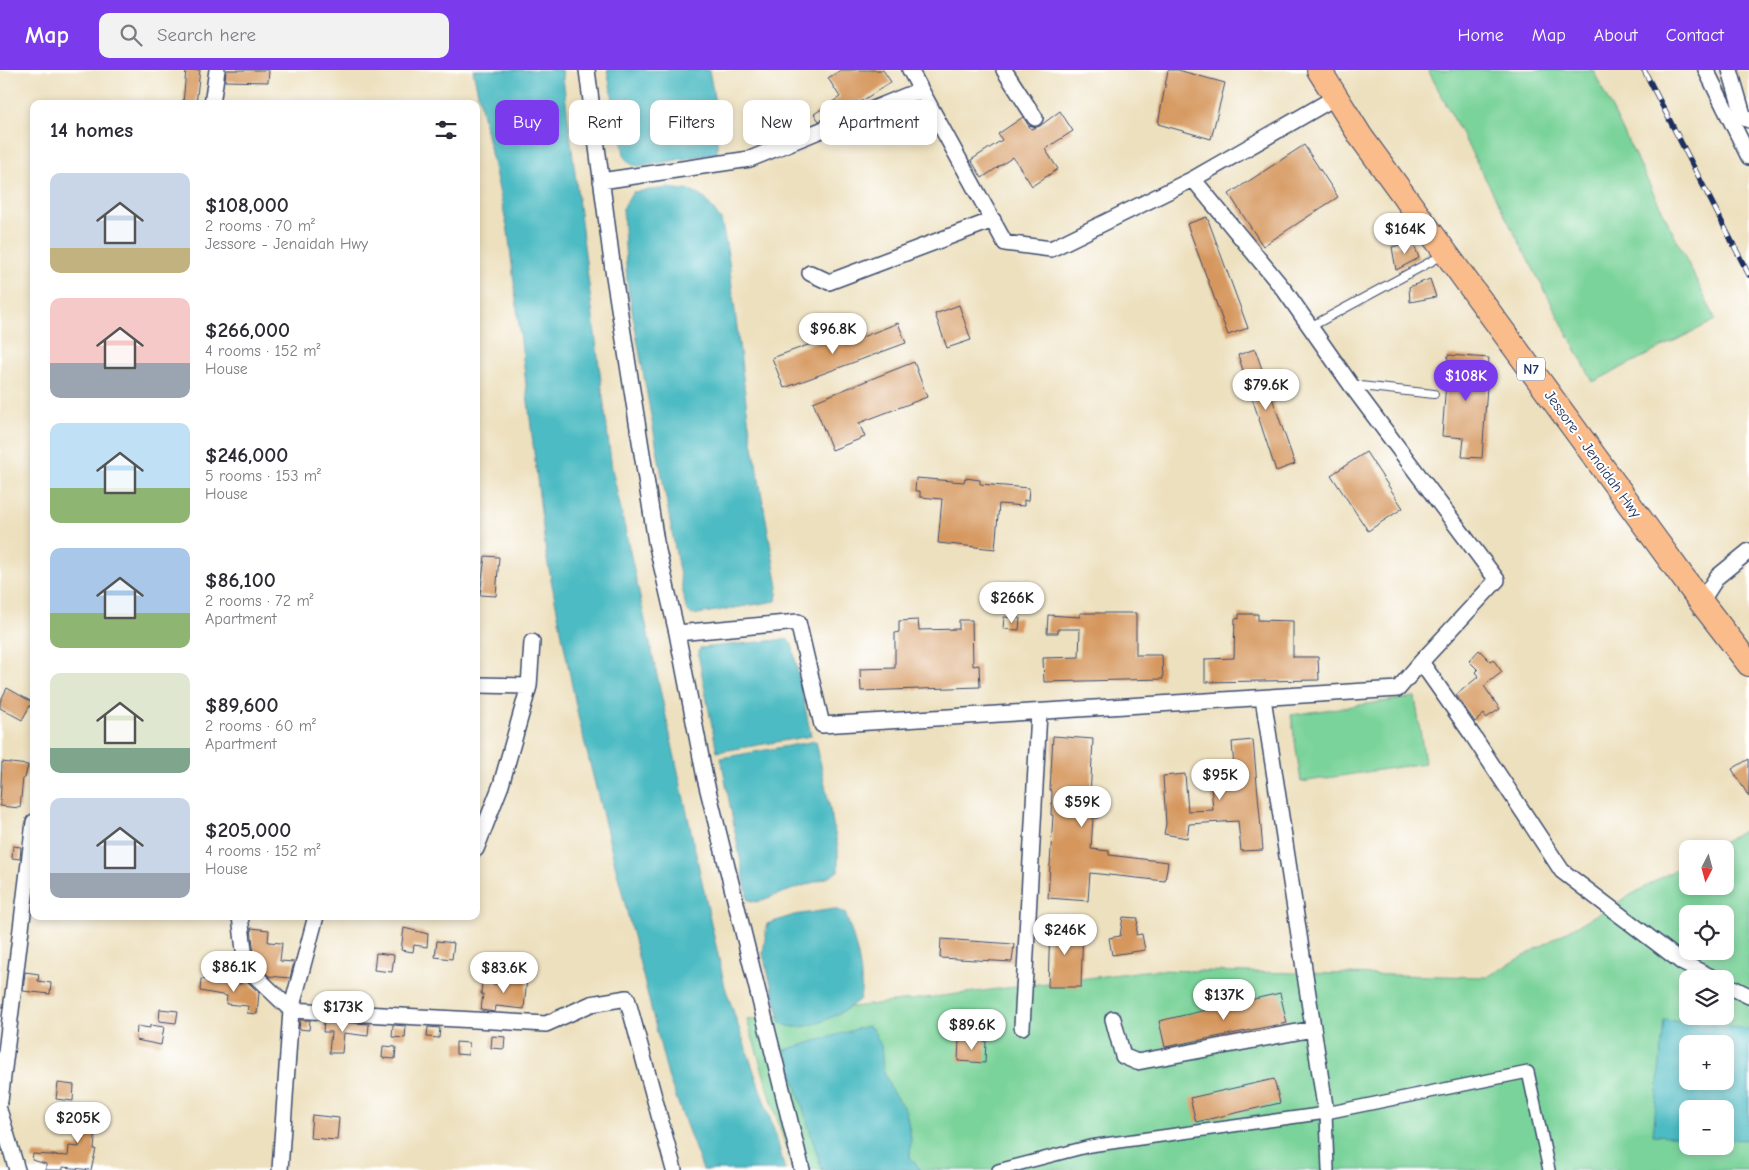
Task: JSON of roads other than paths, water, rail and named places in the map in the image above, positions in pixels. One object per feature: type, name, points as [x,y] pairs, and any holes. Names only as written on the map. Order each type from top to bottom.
[{"type":"highway","name":"Jessore - Jenaidah Hwy","points":[[1319,70],[1361,137],[1701,602],[1749,664]]},
{"type":"street","points":[[212,100],[216,70]]},
{"type":"street","points":[[587,70],[601,181],[656,542],[677,633],[705,778],[802,1170]]},
{"type":"street","points":[[910,70],[1005,243],[1050,249],[1193,179],[1336,97]]},
{"type":"street","points":[[1004,70],[1035,118]]},
{"type":"street","points":[[1706,70],[1749,157]]},
{"type":"street","points":[[1730,70],[1744,118],[1749,120]]},
{"type":"street","points":[[601,181],[750,159],[920,90]]},
{"type":"street","points":[[677,633],[798,622],[822,725],[1398,689],[1497,580],[1351,385],[1285,291],[1193,179]]},
{"type":"street","points":[[810,272],[829,282],[993,220]]},
{"type":"street","points":[[1701,602],[1717,578],[1749,551]]},
{"type":"street","points":[[480,839],[501,785],[530,686],[532,642]]},
{"type":"street","points":[[1421,662],[1473,736],[1562,871],[1684,963],[1698,970]]},
{"type":"street","points":[[480,685],[530,686]]},
{"type":"street","points":[[1263,698],[1326,1113],[1328,1170]]},
{"type":"street","points":[[1022,1027],[1040,712]]},
{"type":"street","points":[[0,1101],[30,855]]},
{"type":"street","points":[[240,920],[246,967],[291,1010],[546,1024],[591,1004],[627,998],[674,1170]]},
{"type":"street","points":[[280,1170],[291,1010],[315,920]]},
{"type":"street","points":[[1734,988],[1749,996]]},
{"type":"street","points":[[1113,1019],[1124,1056],[1137,1062],[1313,1029]]},
{"type":"street","points":[[998,1170],[1090,1146],[1326,1113],[1528,1072],[1549,1170]]},
{"type":"street","points":[[0,1114],[17,1170]]},
{"type":"lane","points":[[1310,326],[1447,253]]},
{"type":"lane","points":[[1351,385],[1434,394]]},
{"type":"water","points":[[473,70],[562,70],[569,126],[569,145],[571,145],[612,469],[725,987],[776,1136],[785,1170],[703,1170],[668,1076],[578,716],[546,554],[508,231]]},
{"type":"water","points":[[607,70],[709,70],[714,100],[650,100],[650,145],[717,145],[717,153],[642,166],[631,164],[624,154],[622,145],[640,145],[640,100],[613,100]]},
{"type":"water","points":[[668,188],[693,191],[706,200],[721,220],[728,254],[748,418],[778,587],[776,601],[692,615],[686,609],[627,283],[623,208],[633,192]]},
{"type":"water","points":[[788,639],[792,644],[811,736],[717,752],[698,654],[700,648]]},
{"type":"water","points":[[816,741],[838,848],[838,871],[829,877],[756,902],[748,900],[721,758]]},
{"type":"water","points":[[834,909],[845,913],[852,933],[860,967],[860,999],[834,1016],[822,1021],[799,1027],[789,1026],[781,1022],[763,954],[767,924],[794,915]]},
{"type":"water","points":[[1664,1020],[1679,1022],[1679,1025],[1711,1025],[1749,1029],[1749,1140],[1734,1139],[1734,1100],[1679,1100],[1679,1137],[1653,1135]]},
{"type":"water","points":[[867,1026],[873,1029],[881,1046],[883,1069],[891,1090],[906,1111],[911,1138],[910,1157],[921,1170],[822,1170],[785,1050]]},
{"type":"railway","points":[[1644,70],[1749,275]]}]
